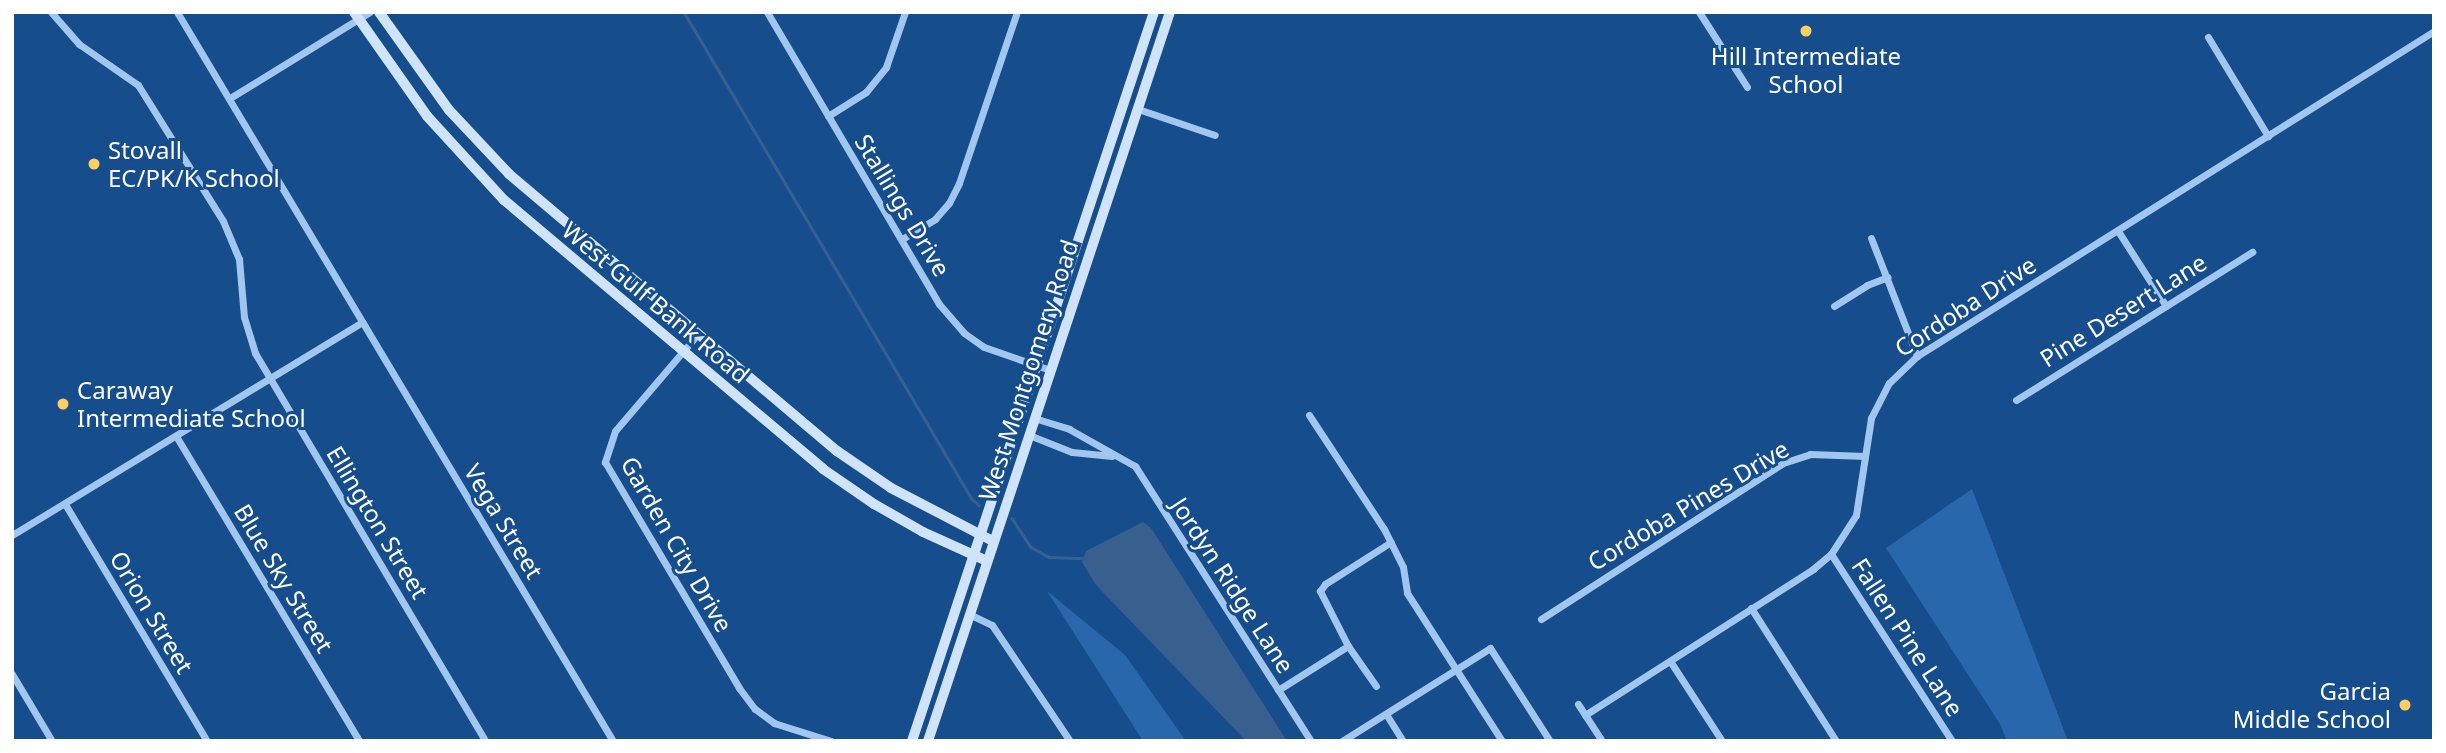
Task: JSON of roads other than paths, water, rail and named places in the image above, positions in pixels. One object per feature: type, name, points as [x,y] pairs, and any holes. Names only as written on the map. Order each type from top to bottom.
[{"type":"main road","name":"West Gulf Bank Road","points":[[379,12],[420,74],[470,134],[509,174],[583,238],[837,451],[891,488],[993,541]]},
{"type":"main road","name":"West Montgomery Road","points":[[912,741],[1154,12]]},
{"type":"main road","name":"West Montgomery Road","points":[[928,741],[1170,12]]},
{"type":"main road","name":"West Gulf Bank Road","points":[[356,16],[402,84],[454,148],[504,200],[568,256],[823,469],[874,504],[987,561]]},
{"type":"main road","points":[[454,148],[470,134]]},
{"type":"main road","points":[[568,256],[583,238]]},
{"type":"main road","points":[[823,469],[837,451]]},
{"type":"street","name":"Ellington Street","points":[[51,12],[79,44],[138,85],[223,220],[239,259],[247,334],[485,741]]},
{"type":"street","points":[[230,98],[356,16],[370,12]]},
{"type":"street","name":"Stallings Drive","points":[[767,12],[939,304],[964,332],[984,347],[1051,370]]},
{"type":"street","points":[[828,116],[866,92],[886,67],[905,12]]},
{"type":"street","points":[[902,239],[935,219],[954,193],[1017,12]]},
{"type":"street","points":[[1699,12],[1747,87]]},
{"type":"street","name":"Vega Street","points":[[178,13],[613,741]]},
{"type":"street","name":"Cordoba Drive","points":[[1585,715],[1831,554],[1856,515],[1871,418],[1889,383],[1917,356],[2434,31]]},
{"type":"street","points":[[2208,37],[2268,136]]},
{"type":"street","points":[[1138,109],[1215,135]]},
{"type":"street","points":[[2118,231],[2166,306]]},
{"type":"street","points":[[1871,238],[1917,356]]},
{"type":"street","name":"Pine Desert Lane","points":[[2016,400],[2252,252]]},
{"type":"street","points":[[1834,306],[1867,285],[1888,277]]},
{"type":"street","points":[[12,535],[362,322]]},
{"type":"street","name":"Garden City Drive","points":[[697,335],[615,431],[605,462],[733,679],[753,707],[774,723],[831,741]]},
{"type":"street","points":[[1309,415],[1391,542],[1403,567],[1407,593],[1502,741]]},
{"type":"street","name":"Jordyn Ridge Lane","points":[[1034,418],[1069,429],[1135,466],[1311,741]]},
{"type":"street","points":[[1029,435],[1072,452],[1118,456]]},
{"type":"street","name":"Blue Sky Street","points":[[176,436],[359,741]]},
{"type":"street","name":"Cordoba Pines Drive","points":[[1541,619],[1783,463],[1810,454],[1865,456]]},
{"type":"street","name":"Orion Street","points":[[65,503],[207,741]]},
{"type":"street","points":[[1376,686],[1348,646],[1320,591],[1325,584],[1391,542]]},
{"type":"street","name":"Fallen Pine Lane","points":[[1831,554],[1952,741]]},
{"type":"street","points":[[1751,608],[1836,741]]},
{"type":"street","points":[[969,614],[992,625],[1070,741]]},
{"type":"street","points":[[1278,690],[1348,646]]},
{"type":"street","points":[[1342,741],[1490,648],[1550,741]]},
{"type":"street","points":[[1670,660],[1721,741]]},
{"type":"street","points":[[12,674],[52,741]]},
{"type":"street","points":[[1578,704],[1602,741]]},
{"type":"street","points":[[1386,714],[1403,741]]},
{"type":"waterway","points":[[684,12],[972,499],[979,505]]},
{"type":"waterway","points":[[1012,518],[1031,547],[1049,557],[1085,558]]},
{"type":"place","name":"Hill Intermediate School","points":[[1806,31]]},
{"type":"place","name":"Stovall EC/PK/K School","points":[[94,164]]},
{"type":"place","name":"Caraway Intermediate School","points":[[63,404]]},
{"type":"place","name":"Garcia Middle School","points":[[2405,705]]}]
